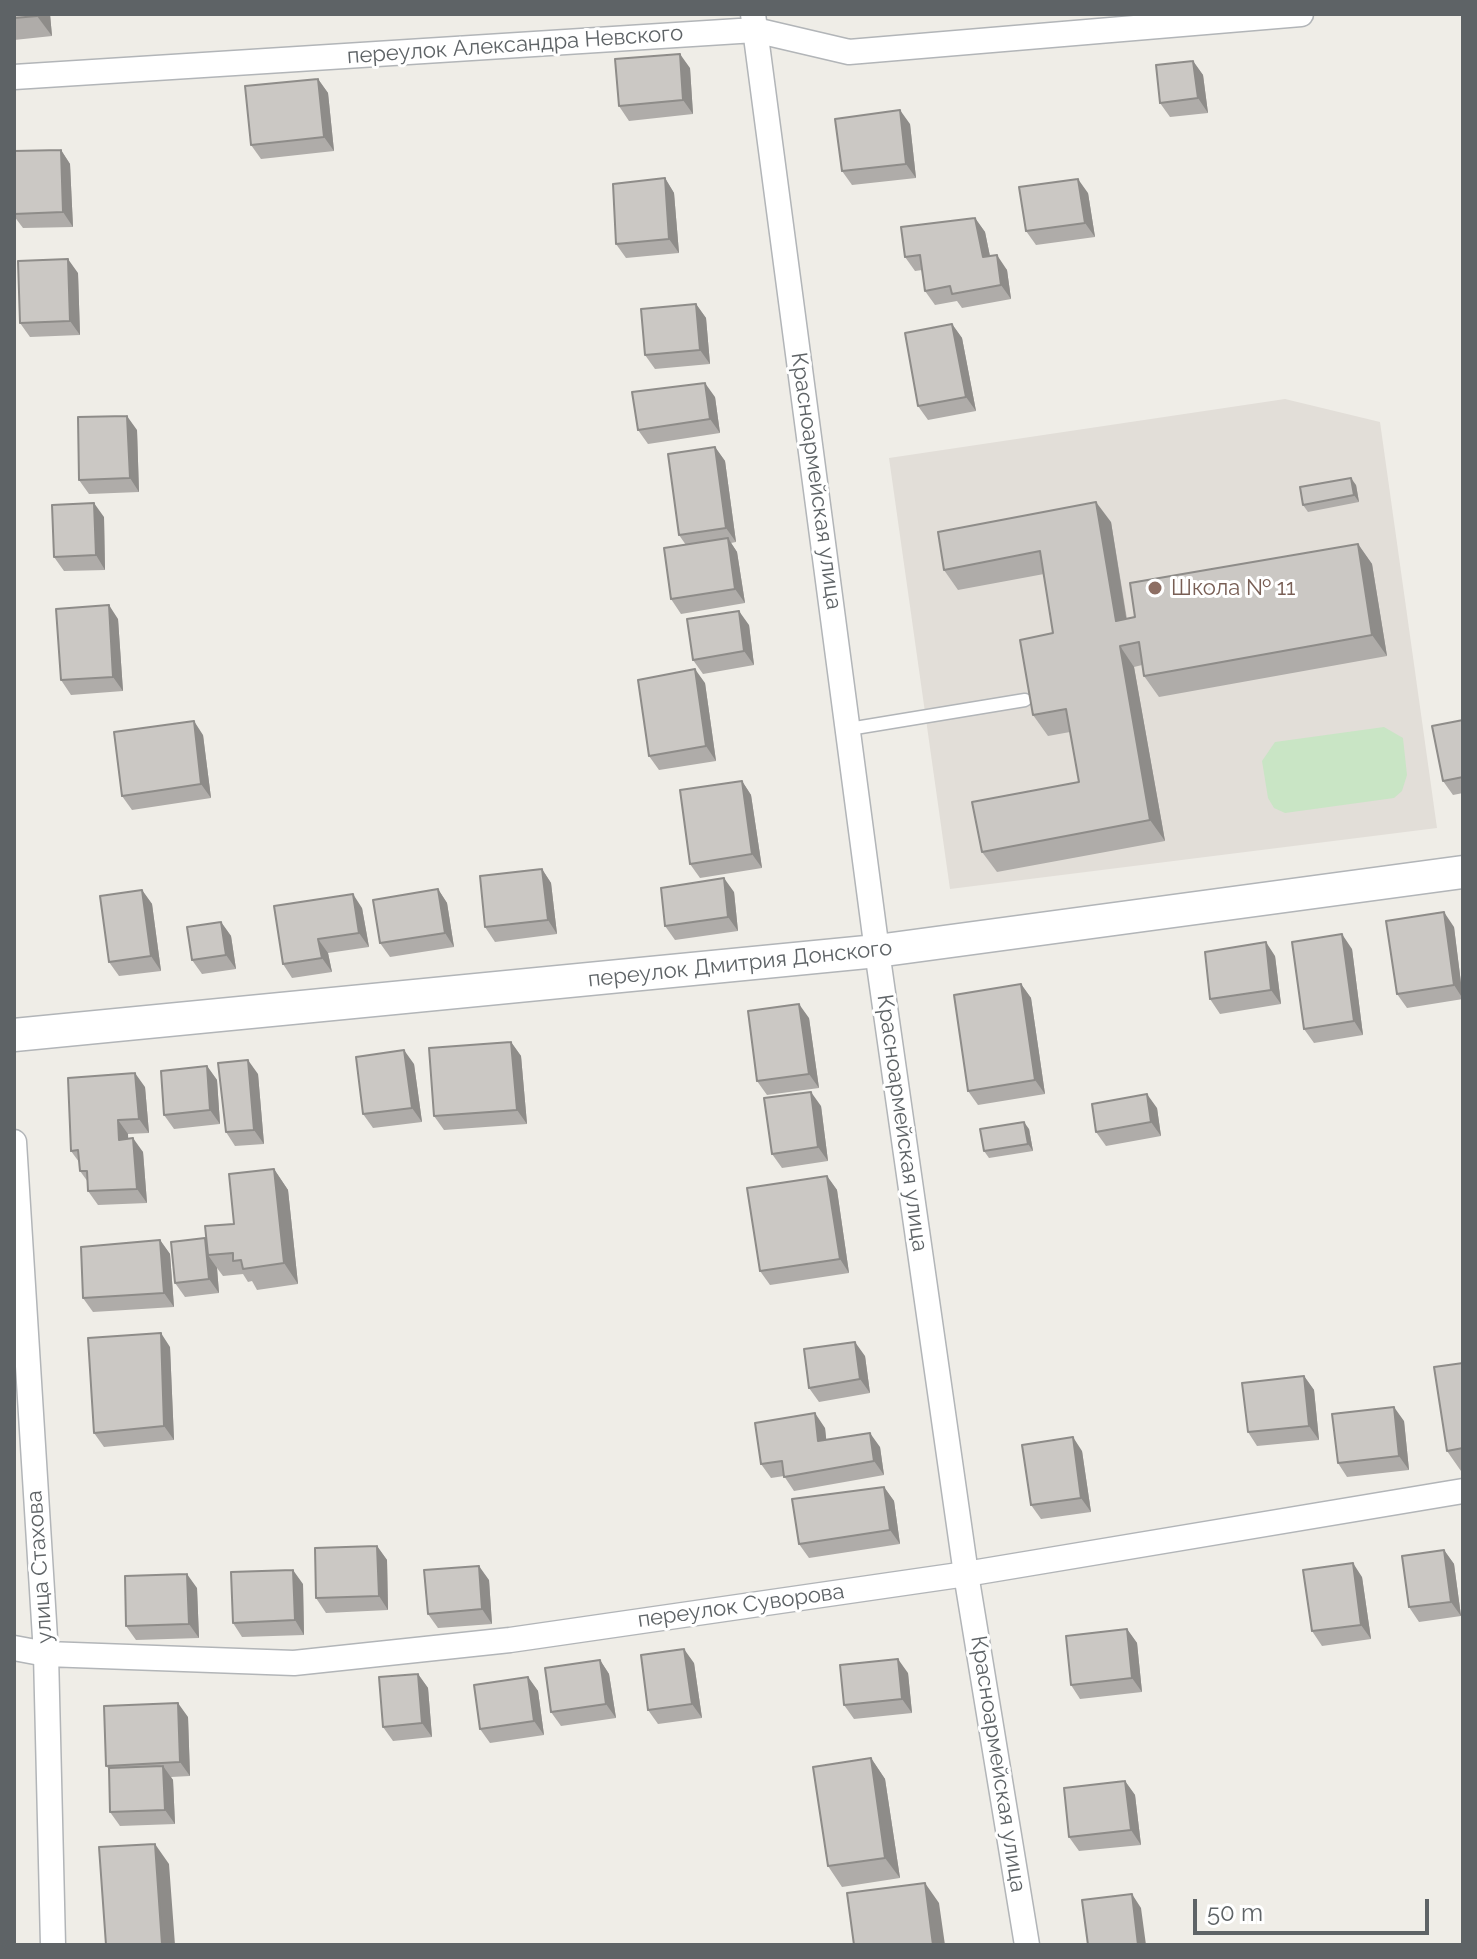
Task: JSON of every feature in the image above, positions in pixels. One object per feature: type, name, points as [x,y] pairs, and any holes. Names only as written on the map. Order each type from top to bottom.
[{"type":"street","name":"переулок Александра Невского","points":[[14,77],[754,22],[849,52],[1301,14]]},
{"type":"street","name":"Красноармейская улица","points":[[754,22],[877,951],[966,1574],[1027,1945]]},
{"type":"street","name":"переулок Дмитрия Донского","points":[[14,1035],[877,951],[1463,872]]},
{"type":"street","name":"улица Стахова","points":[[14,1142],[46,1654],[53,1945]]},
{"type":"street","name":"переулок Суворова","points":[[14,1648],[46,1654],[294,1663],[510,1640],[966,1574],[1463,1491]]},
{"type":"lane","points":[[849,729],[1025,700]]},
{"type":"shaded area","name":"Школа № 11","points":[[1285,399],[1380,422],[1437,828],[950,889],[889,458]]},
{"type":"green space","points":[[1384,727],[1403,738],[1407,775],[1402,791],[1394,798],[1285,813],[1274,808],[1268,798],[1262,761],[1275,742]]},
{"type":"building","points":[[14,14],[37,14],[37,16],[14,18]]},
{"type":"building","points":[[680,54],[683,100],[619,106],[615,59]]},
{"type":"building","points":[[1193,61],[1198,98],[1160,103],[1156,65]]},
{"type":"building","points":[[318,79],[324,137],[251,145],[245,86]]},
{"type":"building","points":[[900,110],[906,164],[842,171],[835,119]]},
{"type":"building","points":[[61,150],[63,212],[14,214],[14,151]]},
{"type":"building","points":[[665,178],[669,239],[616,244],[613,184]]},
{"type":"building","points":[[1078,179],[1085,223],[1026,231],[1019,187]]},
{"type":"building","points":[[975,218],[983,257],[997,255],[1001,285],[952,294],[950,286],[925,291],[920,255],[905,257],[901,227]]},
{"type":"building","points":[[68,259],[70,321],[20,323],[18,261]]},
{"type":"building","points":[[696,304],[700,350],[645,355],[641,309]]},
{"type":"building","points":[[952,324],[966,397],[918,406],[905,333]]},
{"type":"building","points":[[705,383],[710,419],[638,430],[632,392]]},
{"type":"building","points":[[127,416],[130,478],[79,480],[78,417]]},
{"type":"building","points":[[715,447],[726,528],[679,535],[668,454]]},
{"type":"building","points":[[1351,478],[1354,495],[1303,505],[1300,487]]},
{"type":"building","points":[[1096,502],[1116,621],[1135,617],[1130,583],[1358,544],[1372,635],[1144,676],[1139,642],[1120,646],[1150,820],[982,852],[972,802],[1079,782],[1066,709],[1033,715],[1020,640],[1053,633],[1040,551],[944,570],[938,532]]},
{"type":"building","points":[[94,503],[96,555],[54,557],[52,505]]},
{"type":"building","points":[[728,538],[735,589],[671,599],[664,548]]},
{"type":"building","points":[[109,605],[113,677],[61,680],[56,609]]},
{"type":"building","points":[[739,611],[744,651],[693,660],[687,619]]},
{"type":"building","points":[[695,669],[706,746],[649,756],[638,680]]},
{"type":"building","points":[[1463,720],[1463,777],[1443,781],[1432,726]]},
{"type":"building","points":[[194,721],[201,784],[122,796],[114,732]]},
{"type":"building","points":[[742,781],[752,854],[690,864],[680,790]]},
{"type":"building","points":[[542,869],[548,920],[485,927],[480,876]]},
{"type":"building","points":[[724,878],[728,917],[665,926],[661,888]]},
{"type":"building","points":[[438,889],[445,933],[380,943],[373,900]]},
{"type":"building","points":[[142,890],[151,956],[109,962],[100,896]]},
{"type":"building","points":[[353,894],[359,933],[318,939],[322,958],[283,964],[274,906]]},
{"type":"building","points":[[1444,912],[1454,985],[1397,994],[1386,921]]},
{"type":"building","points":[[221,922],[226,955],[192,960],[187,927]]},
{"type":"building","points":[[1342,934],[1354,1021],[1304,1029],[1292,942]]},
{"type":"building","points":[[1266,942],[1271,990],[1210,999],[1205,952]]},
{"type":"building","points":[[1021,984],[1035,1080],[968,1091],[954,995]]},
{"type":"building","points":[[799,1004],[809,1074],[757,1081],[748,1011]]},
{"type":"building","points":[[511,1042],[517,1110],[434,1116],[429,1048]]},
{"type":"building","points":[[404,1050],[412,1108],[363,1114],[356,1057]]},
{"type":"building","points":[[248,1060],[254,1130],[226,1132],[218,1063]]},
{"type":"building","points":[[207,1066],[210,1110],[164,1115],[161,1071]]},
{"type":"building","points":[[135,1073],[139,1119],[118,1120],[119,1140],[133,1138],[137,1189],[88,1191],[87,1171],[80,1171],[78,1150],[71,1151],[68,1078]]},
{"type":"building","points":[[811,1092],[818,1147],[772,1154],[764,1098]]},
{"type":"building","points":[[1147,1094],[1151,1122],[1096,1132],[1092,1104]]},
{"type":"building","points":[[1024,1122],[1028,1144],[984,1151],[980,1129]]},
{"type":"building","points":[[274,1169],[284,1263],[243,1269],[241,1260],[233,1261],[233,1253],[208,1255],[205,1226],[234,1224],[229,1174]]},
{"type":"building","points":[[827,1176],[840,1259],[760,1271],[747,1188]]},
{"type":"building","points":[[205,1238],[209,1279],[175,1283],[171,1242]]},
{"type":"building","points":[[160,1240],[164,1293],[83,1298],[81,1247]]},
{"type":"building","points":[[161,1333],[164,1426],[94,1433],[88,1338]]},
{"type":"building","points":[[855,1342],[860,1379],[809,1388],[804,1349]]},
{"type":"building","points":[[1463,1363],[1463,1448],[1447,1451],[1434,1367]]},
{"type":"building","points":[[1304,1376],[1309,1426],[1248,1432],[1242,1383]]},
{"type":"building","points":[[1394,1407],[1399,1456],[1338,1463],[1332,1414]]},
{"type":"building","points":[[815,1413],[818,1441],[870,1433],[874,1461],[784,1477],[782,1461],[761,1464],[755,1423]]},
{"type":"building","points":[[1073,1437],[1081,1498],[1031,1505],[1022,1445]]},
{"type":"building","points":[[884,1487],[890,1530],[799,1544],[792,1499]]},
{"type":"building","points":[[377,1546],[379,1596],[316,1598],[315,1548]]},
{"type":"building","points":[[1444,1550],[1451,1602],[1409,1607],[1402,1556]]},
{"type":"building","points":[[1353,1563],[1361,1625],[1312,1631],[1303,1570]]},
{"type":"building","points":[[479,1566],[482,1609],[428,1614],[424,1570]]},
{"type":"building","points":[[293,1570],[295,1620],[233,1623],[231,1572]]},
{"type":"building","points":[[187,1574],[189,1624],[126,1626],[125,1576]]},
{"type":"building","points":[[1127,1629],[1132,1678],[1071,1685],[1066,1636]]},
{"type":"building","points":[[684,1649],[692,1704],[648,1710],[641,1655]]},
{"type":"building","points":[[898,1659],[902,1699],[844,1705],[840,1665]]},
{"type":"building","points":[[600,1660],[606,1704],[551,1712],[545,1668]]},
{"type":"building","points":[[418,1674],[422,1723],[383,1727],[379,1677]]},
{"type":"building","points":[[528,1677],[534,1721],[480,1729],[474,1685]]},
{"type":"building","points":[[178,1703],[180,1762],[106,1766],[104,1706]]},
{"type":"building","points":[[871,1758],[885,1858],[828,1866],[813,1767]]},
{"type":"building","points":[[163,1766],[165,1810],[110,1812],[109,1768]]},
{"type":"building","points":[[1125,1781],[1131,1830],[1069,1837],[1064,1788]]},
{"type":"building","points":[[155,1844],[162,1944],[106,1945],[99,1847]]},
{"type":"building","points":[[925,1883],[933,1945],[854,1945],[847,1893]]},
{"type":"building","points":[[1132,1894],[1138,1945],[1088,1945],[1082,1900]]},
{"type":"place","name":"Школа № 11","points":[[1155,588]]}]
